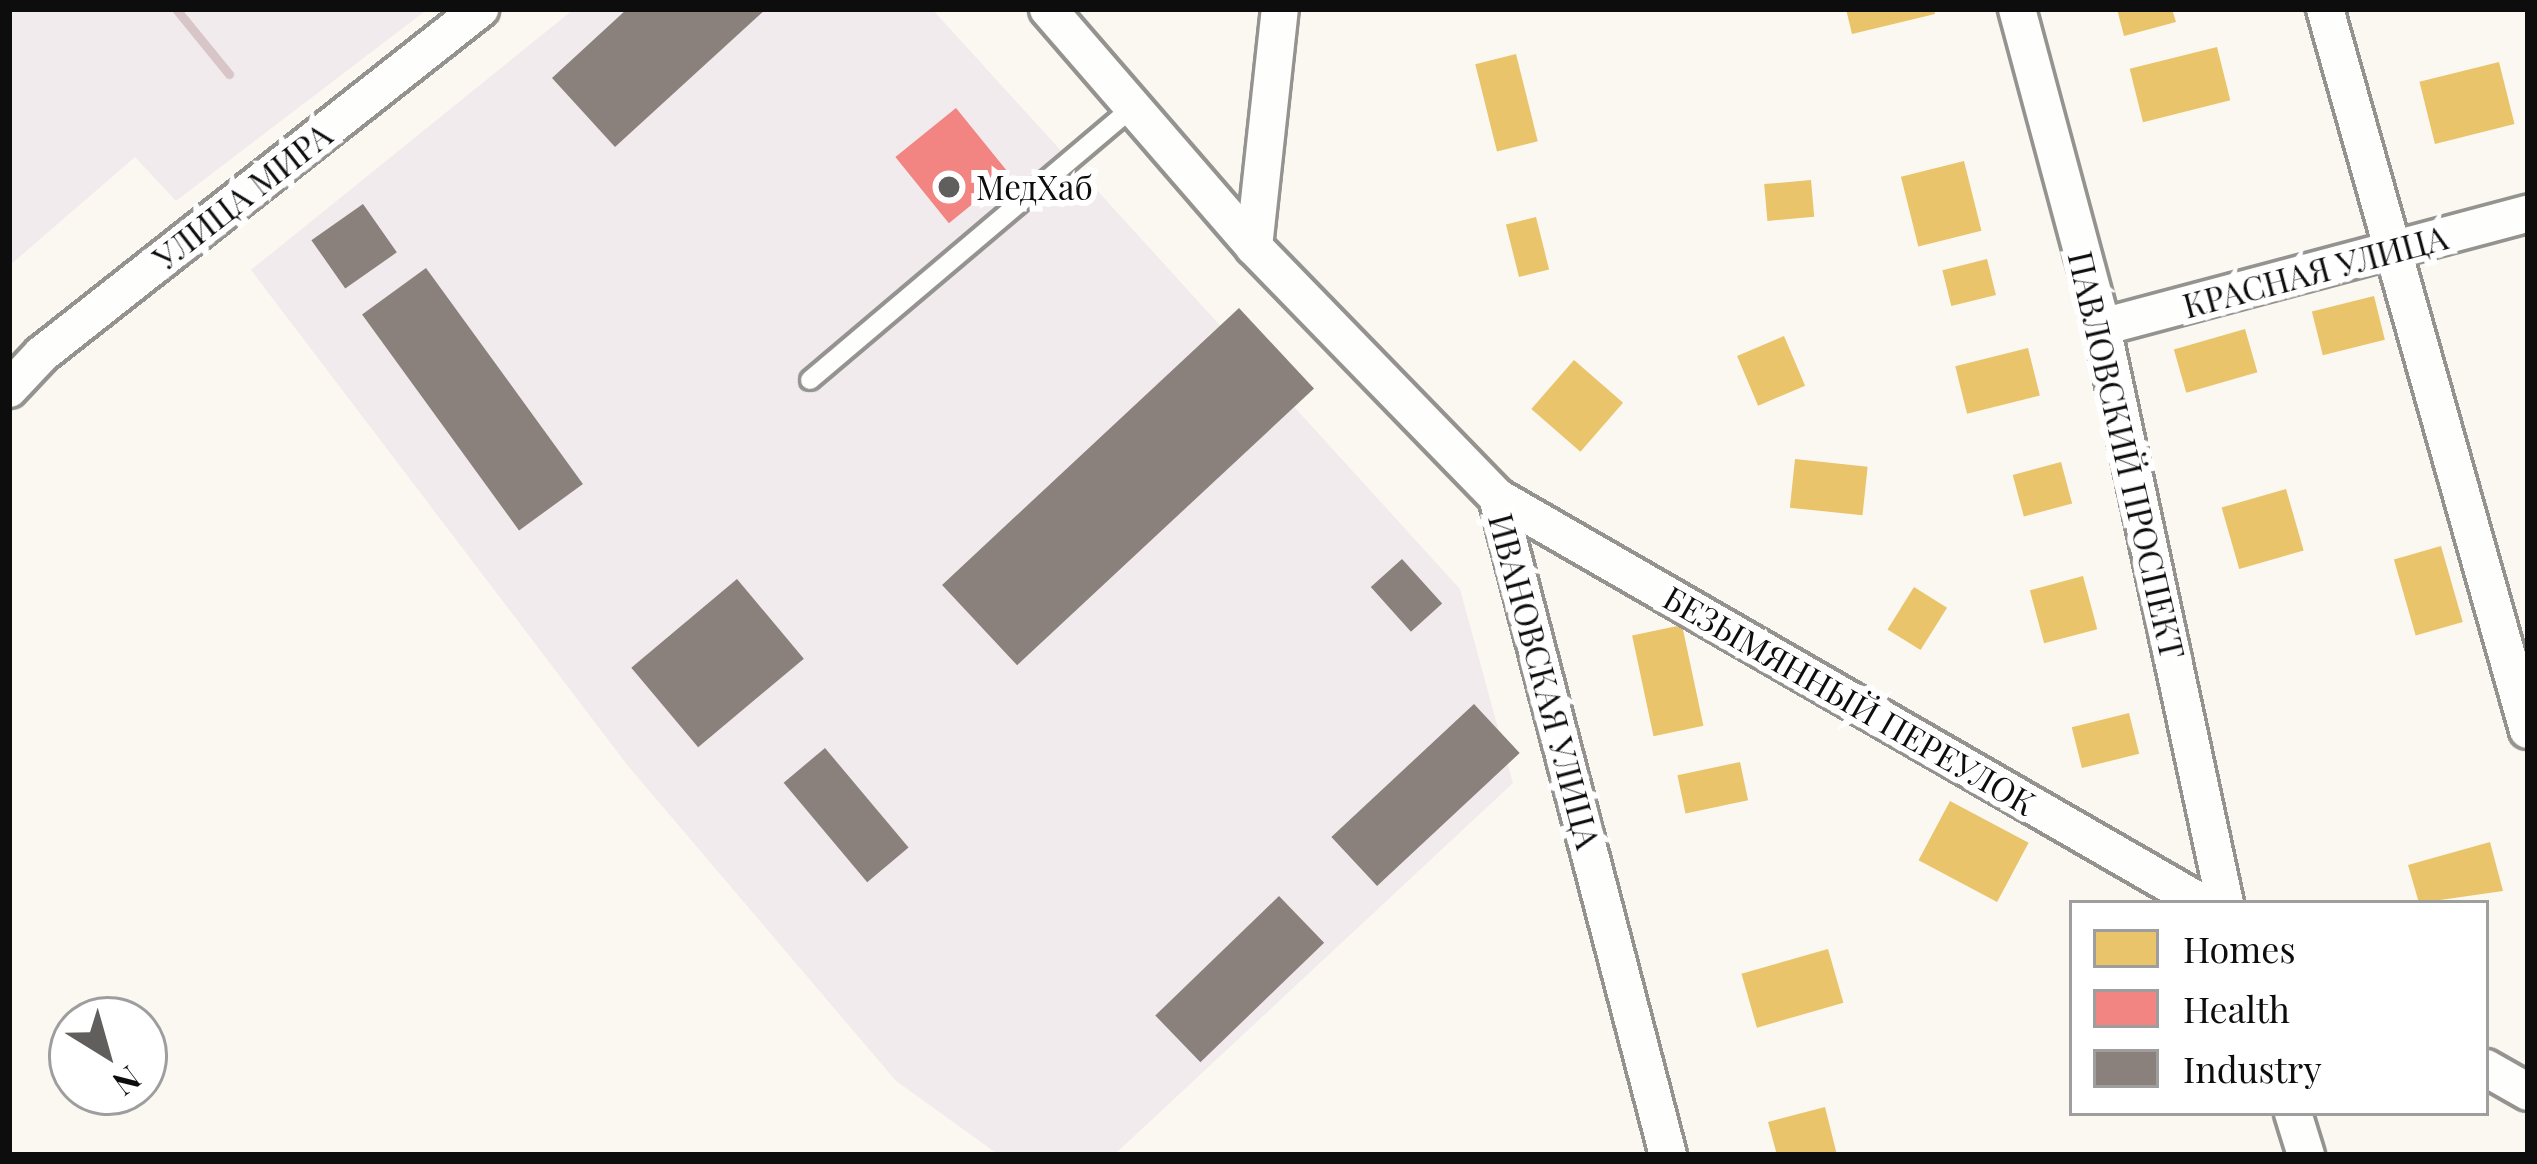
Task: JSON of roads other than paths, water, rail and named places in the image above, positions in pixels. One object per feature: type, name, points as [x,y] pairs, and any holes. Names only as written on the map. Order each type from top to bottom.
[{"type":"street","name":"УЛИЦА МИРА","points":[[9,389],[42,354],[480,9]]},
{"type":"street","name":"ИВАНОВСКАЯ УЛИЦА","points":[[1048,9],[1254,247],[1497,497],[1668,1155]]},
{"type":"street","points":[[1254,247],[1280,9]]},
{"type":"street","name":"ПАВЛОВСКИЙ ПРОСПЕКТ","points":[[2018,9],[2102,328],[2224,900]]},
{"type":"street","points":[[2325,9],[2389,251],[2528,730]]},
{"type":"street","name":"КРАСНАЯ УЛИЦА","points":[[2102,328],[2528,214]]},
{"type":"street","name":"БЕЗЫМЯННЫЙ ПЕРЕУЛОК","points":[[1497,497],[2197,900]]},
{"type":"street","points":[[2489,1070],[2528,1092]]},
{"type":"street","points":[[2294,1116],[2306,1155]]},
{"type":"lane","points":[[810,380],[1133,107]]},
{"type":"railway","points":[[176,9],[229,74]]},
{"type":"place","name":"МедХаб","points":[[949,187]]}]
